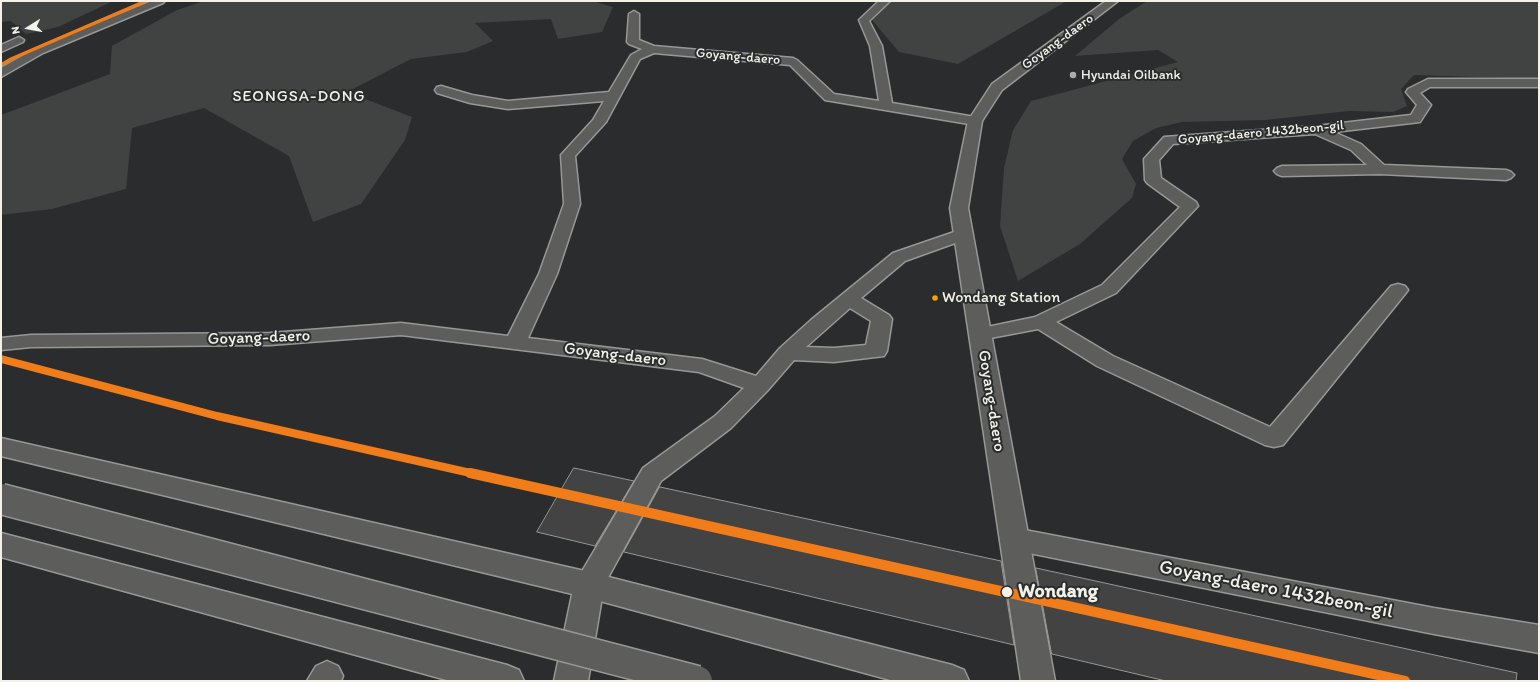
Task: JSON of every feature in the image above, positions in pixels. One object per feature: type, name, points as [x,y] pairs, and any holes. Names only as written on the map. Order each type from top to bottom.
[{"type":"main road","name":"Goyang-daero","points":[[1038,681],[959,208],[975,121],[997,87],[1114,1]]},
{"type":"main road","points":[[1,447],[589,584],[952,681]]},
{"type":"main road","points":[[1,498],[697,681]]},
{"type":"main road","points":[[1,545],[507,681]]},
{"type":"main road","points":[[571,681],[589,584]]},
{"type":"street","points":[[1,72],[39,51],[160,1]]},
{"type":"street","points":[[885,1],[864,20],[876,46],[886,107]]},
{"type":"street","name":"Goyang-daero","points":[[634,14],[634,42],[652,49],[793,62],[830,97],[975,121]]},
{"type":"street","points":[[1,49],[19,40]]},
{"type":"street","points":[[515,342],[548,274],[572,204],[568,156],[599,122],[635,58],[652,49]]},
{"type":"street","name":"Goyang-daero 1432beon-gil","points":[[980,334],[1041,322],[1109,289],[1190,206],[1153,180],[1151,159],[1169,140],[1316,130],[1415,119],[1424,104],[1412,92],[1428,83],[1539,84]]},
{"type":"street","points":[[441,90],[470,99],[508,105],[613,96]]},
{"type":"street","points":[[1316,130],[1356,147],[1380,169]]},
{"type":"street","points":[[1282,171],[1380,169],[1506,175]]},
{"type":"street","points":[[589,584],[652,475],[723,422],[760,385],[788,353],[818,324],[899,257],[963,234]]},
{"type":"street","points":[[1041,322],[1105,361],[1274,439],[1398,290]]},
{"type":"street","points":[[788,353],[834,355],[876,351],[882,319],[849,299]]},
{"type":"street","name":"Goyang-daero","points":[[1,344],[31,341],[270,339],[401,329],[702,366],[760,385]]},
{"type":"street","name":"Goyang-daero 1432beon-gil","points":[[1014,539],[1434,621],[1539,639]]},
{"type":"shaded area","points":[[1,1],[113,1],[58,27],[26,34],[11,21],[1,22]]},
{"type":"shaded area","points":[[204,1],[592,1],[613,7],[602,32],[558,39],[551,19],[475,23],[493,41],[467,52],[411,59],[347,92],[412,117],[405,140],[361,204],[313,222],[289,156],[204,108],[132,128],[126,189],[52,209],[1,215],[1,115],[110,74],[112,46],[177,10]]},
{"type":"shaded area","points":[[891,1],[1067,1],[958,64],[899,52],[872,20]]},
{"type":"shaded area","points":[[1147,1],[1539,1],[1539,79],[1414,75],[1401,89],[1407,106],[1393,112],[1349,111],[1265,120],[1182,122],[1156,128],[1133,141],[1122,159],[1136,184],[1132,198],[1080,244],[1018,281],[1000,226],[1004,168],[1013,130],[1031,101],[1178,62],[1158,50],[1075,56],[1119,19]]},
{"type":"building","points":[[574,468],[634,481],[595,546],[537,532]]},
{"type":"building","points":[[660,487],[1001,561],[1014,645],[624,552]]},
{"type":"building","points":[[1036,568],[1517,673],[1516,681],[1166,681],[1052,654]]},
{"type":"transit line","points":[[1,65],[11,59],[146,1]]},
{"type":"transit line","points":[[1,359],[217,416],[1405,681]]},
{"type":"place","name":"Hyundai Oilbank","points":[[1073,75]]},
{"type":"place","name":"Wondang Station","points":[[935,298]]},
{"type":"place","name":"Wondang","points":[[1007,592]]},
{"type":"district","name":"SEONGSA-DONG","points":[[299,97]]}]
